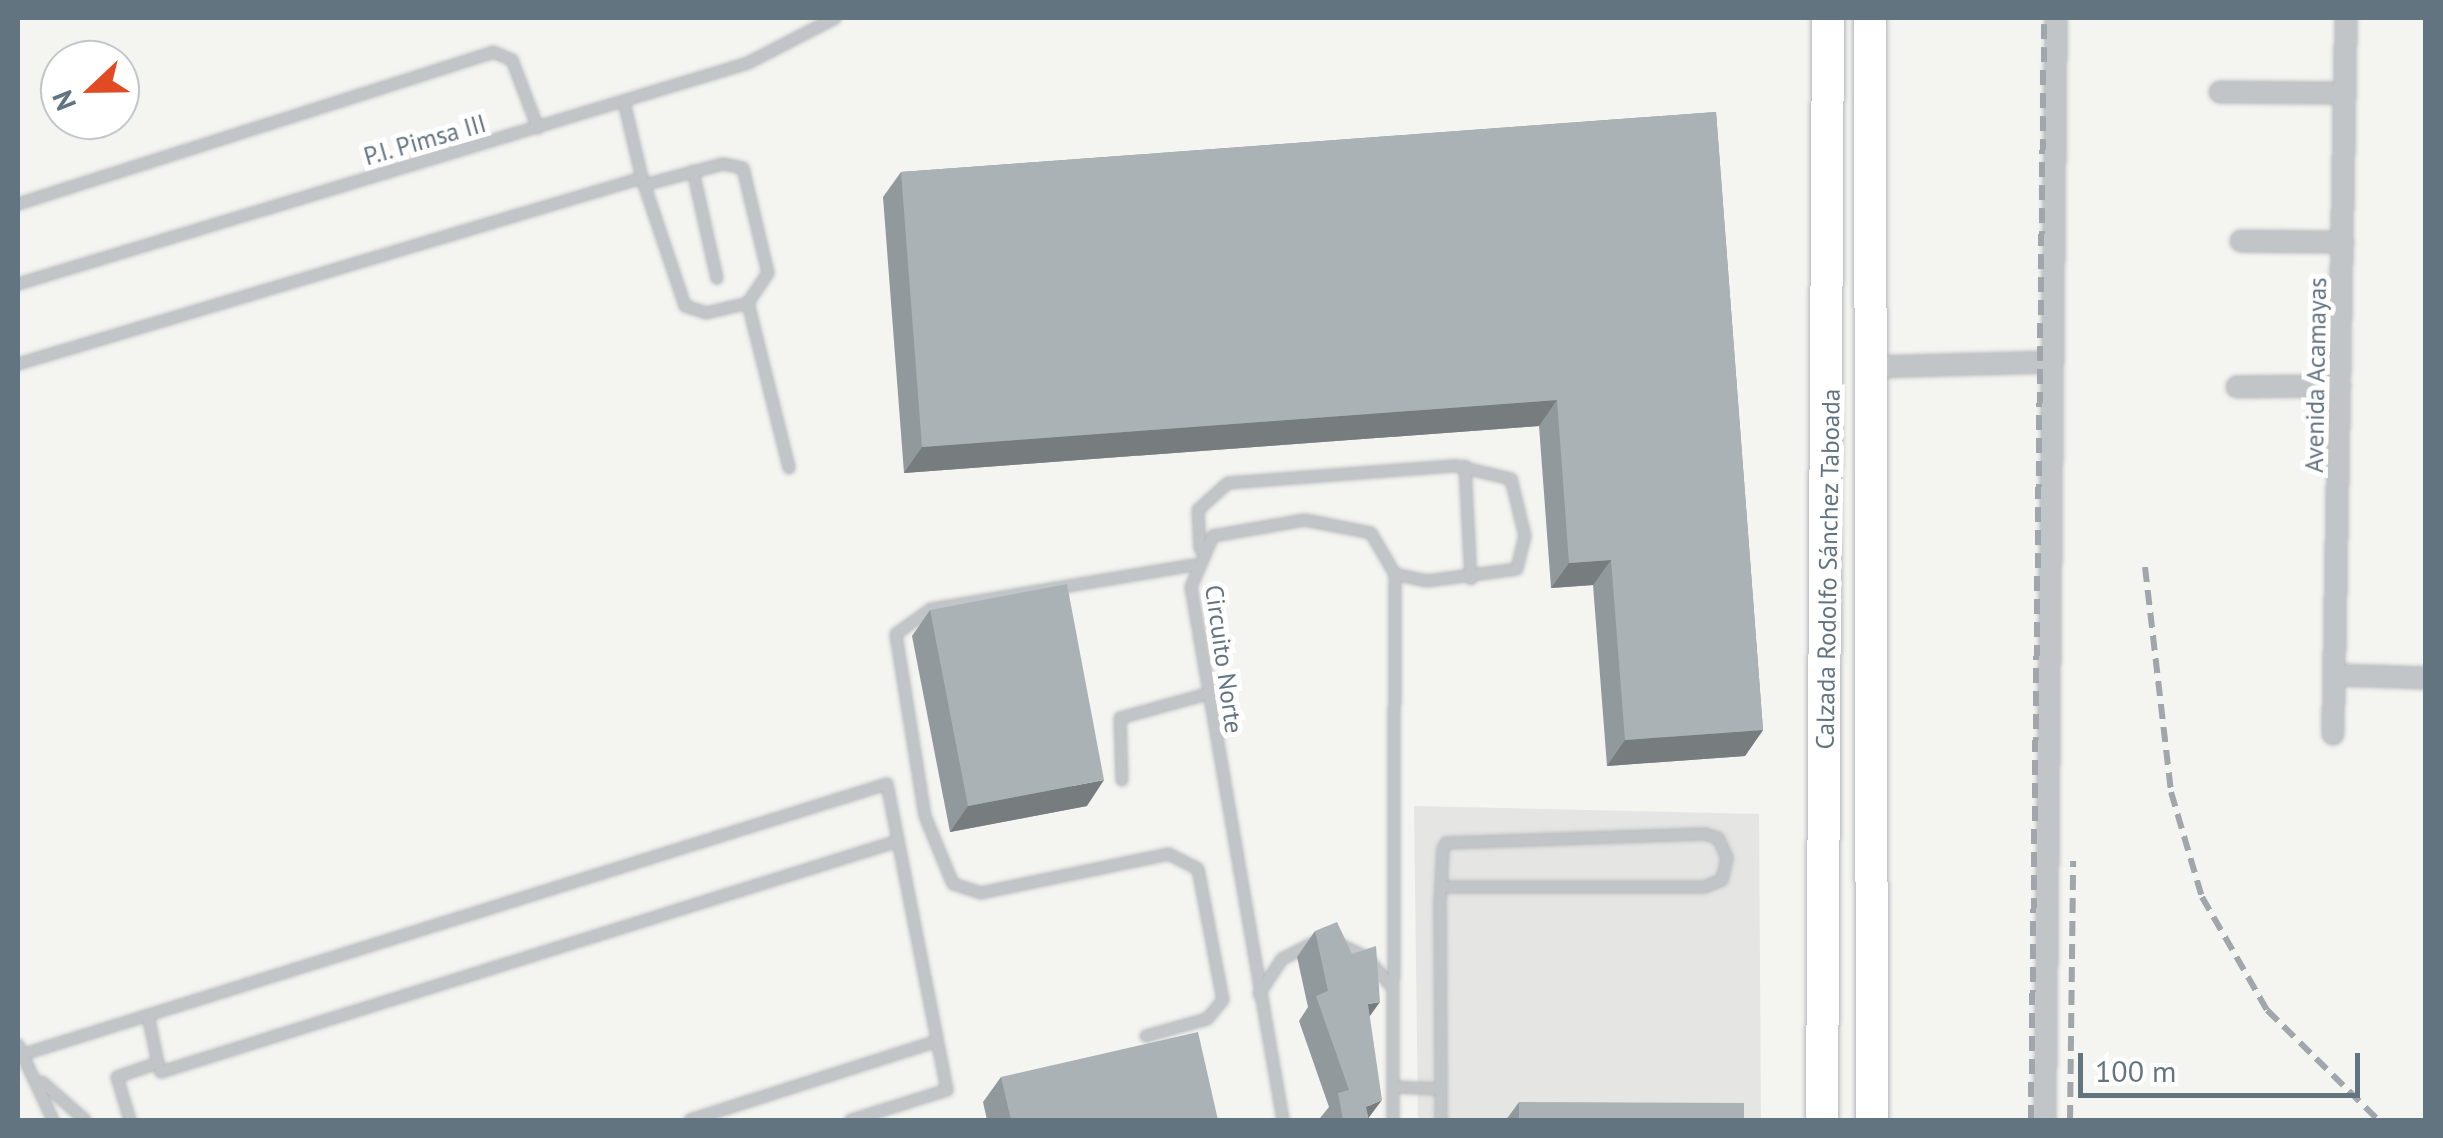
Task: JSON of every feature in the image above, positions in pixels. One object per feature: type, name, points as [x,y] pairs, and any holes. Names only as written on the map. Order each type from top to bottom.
[{"type":"main road","name":"Calzada Rodolfo Sánchez Taboada","points":[[1822,1120],[1828,18]]},
{"type":"main road","name":"Calzada Rodolfo Sánchez Taboada","points":[[1870,18],[1872,1120]]},
{"type":"street","points":[[2045,1120],[2056,18]]},
{"type":"street","name":"Avenida Acamayas","points":[[2333,734],[2346,18]]},
{"type":"street","points":[[2220,92],[2345,93]]},
{"type":"street","points":[[2241,241],[2342,242]]},
{"type":"street","points":[[1872,367],[2052,362]]},
{"type":"street","points":[[2237,386],[2340,386]]},
{"type":"street","points":[[2336,675],[2426,678]]},
{"type":"lane","name":"P.I. Pimsa III","points":[[18,284],[748,63],[836,18]]},
{"type":"lane","points":[[18,204],[492,52],[512,60],[538,128]]},
{"type":"lane","points":[[18,364],[643,181],[732,163],[747,175],[768,273],[748,304],[706,312],[685,306],[643,181],[624,102]]},
{"type":"lane","points":[[693,171],[716,278]]},
{"type":"lane","points":[[748,304],[790,468]]},
{"type":"lane","points":[[1465,466],[1470,579]]},
{"type":"lane","points":[[1200,549],[1198,510],[1228,483],[1465,466],[1510,479],[1525,536],[1517,569],[1470,579],[1395,574],[1393,1120]]},
{"type":"lane","name":"Circuito Norte","points":[[1283,1120],[1206,694],[1193,566],[1200,549],[1251,524],[1358,525],[1382,543],[1395,574]]},
{"type":"lane","points":[[1146,1036],[1207,1019],[1222,1000],[1198,869],[1169,854],[981,893],[953,884],[924,816],[896,634],[931,609],[1193,566]]},
{"type":"lane","points":[[1122,780],[1120,718],[1206,694]]},
{"type":"lane","points":[[84,1120],[40,1080],[19,1050],[148,1015],[887,784],[947,1090],[850,1120]]},
{"type":"lane","points":[[1441,887],[1704,886],[1722,880],[1727,858],[1718,838],[1704,834],[1457,838],[1443,849],[1441,887],[1441,1120]]},
{"type":"lane","points":[[148,1015],[160,1072],[898,841]]},
{"type":"lane","points":[[1259,994],[1282,959],[1326,940],[1356,949],[1391,987]]},
{"type":"lane","points":[[690,1120],[937,1041]]},
{"type":"lane","points":[[130,1120],[117,1077],[158,1062]]},
{"type":"lane","points":[[40,1080],[52,1120]]},
{"type":"lane","points":[[1393,1087],[1442,1088]]},
{"type":"lane","points":[[734,1106],[738,1120]]},
{"type":"shaded area","points":[[1414,806],[1759,814],[1761,1120],[1418,1120]]},
{"type":"building","points":[[1716,112],[1763,730],[1625,740],[1611,560],[1569,563],[1557,400],[922,447],[901,172]]},
{"type":"building","points":[[1067,584],[1104,780],[968,806],[930,610]]},
{"type":"building","points":[[1337,922],[1352,954],[1376,946],[1380,1002],[1368,1004],[1382,1100],[1366,1107],[1369,1120],[1343,1120],[1338,1093],[1349,1090],[1316,996],[1328,991],[1315,931]]},
{"type":"building","points":[[1198,1032],[1218,1120],[1011,1120],[1001,1077]]},
{"type":"building","points":[[1519,1102],[1744,1103],[1744,1120],[1519,1120]]},
{"type":"railway","points":[[2031,1120],[2044,18]]},
{"type":"railway","points":[[2145,567],[2171,792],[2202,897],[2267,1010],[2378,1120]]},
{"type":"railway","points":[[2070,1120],[2073,861]]}]
